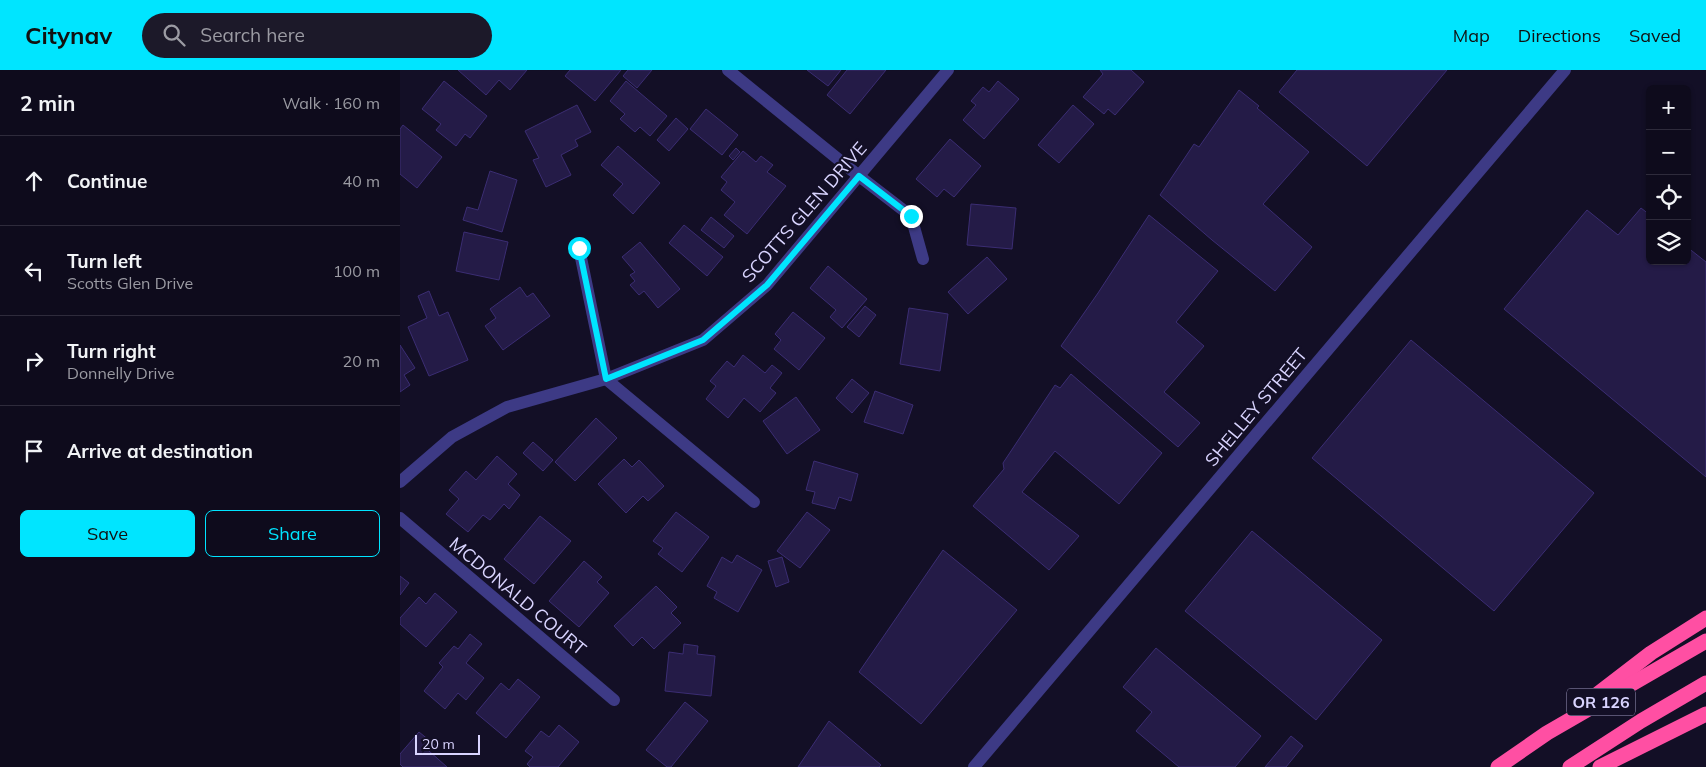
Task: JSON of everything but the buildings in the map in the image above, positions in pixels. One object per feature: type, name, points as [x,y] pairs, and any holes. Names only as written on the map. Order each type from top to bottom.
[{"type":"highway","points":[[1547,733],[1651,653],[1706,618]]},
{"type":"highway","name":"OR 126","points":[[1498,767],[1547,733],[1706,641]]},
{"type":"highway","name":"OR 126","points":[[1570,767],[1641,721],[1706,683]]},
{"type":"highway","points":[[1600,767],[1706,714]]},
{"type":"street","points":[[728,70],[911,216],[923,259]]},
{"type":"street","name":"SCOTTS GLEN DRIVE","points":[[400,482],[452,437],[507,407],[606,379],[703,340],[767,285],[948,70]]},
{"type":"street","name":"SHELLEY STREET","points":[[974,767],[1565,70]]},
{"type":"street","points":[[579,248],[606,379],[754,502]]},
{"type":"street","name":"MCDONALD COURT","points":[[400,518],[614,700]]},
{"type":"route","points":[[579,248],[606,379],[703,340],[767,285],[859,176],[911,216]]}]
